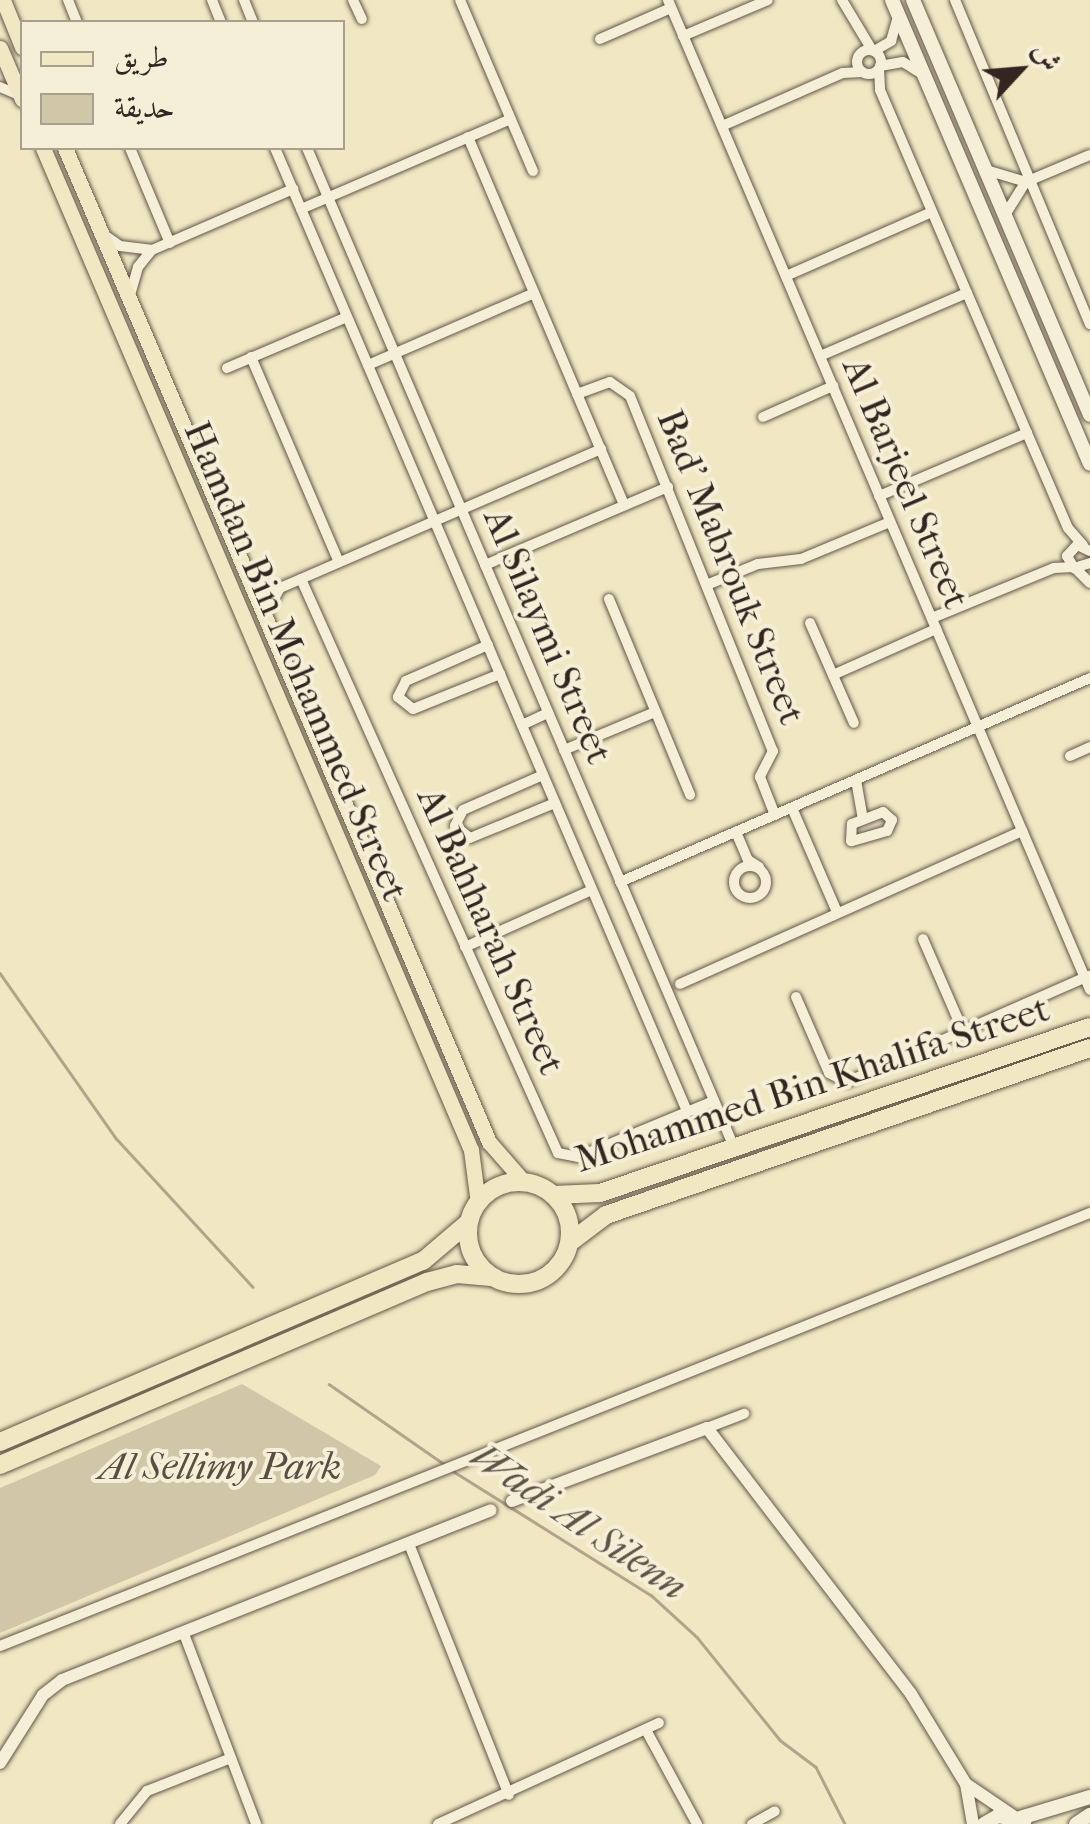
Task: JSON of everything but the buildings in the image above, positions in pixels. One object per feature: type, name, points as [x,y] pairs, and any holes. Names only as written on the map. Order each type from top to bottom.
[{"type":"highway","name":"Mohammed Bin Khalifa Street","points":[[553,1195],[600,1193],[1090,1027]]},
{"type":"highway","name":"Mohammed Bin Khalifa Street","points":[[569,1243],[606,1215],[1090,1048]]},
{"type":"highway","points":[[0,1465],[427,1282],[456,1274],[535,1281],[560,1263],[569,1243],[569,1222],[553,1195],[524,1182],[494,1188],[478,1202],[470,1222],[473,1253],[494,1276]]},
{"type":"highway","points":[[0,1442],[424,1260],[470,1222]]},
{"type":"main road","points":[[2,0],[20,42]]},
{"type":"main road","points":[[914,0],[1090,415]]},
{"type":"main road","points":[[895,7],[1090,464]]},
{"type":"main road","points":[[1,58],[20,94]]},
{"type":"main road","name":"Hamdan Bin Mohammed Street","points":[[44,150],[472,1150],[478,1202]]},
{"type":"main road","name":"Hamdan Bin Mohammed Street","points":[[67,150],[489,1142],[524,1182]]},
{"type":"main road","points":[[984,1824],[1021,1819],[1090,1797]]},
{"type":"main road","points":[[1076,1824],[1090,1815]]},
{"type":"street","points":[[353,0],[362,20]]},
{"type":"street","points":[[460,0],[533,171]]},
{"type":"street","points":[[683,36],[768,0]]},
{"type":"street","points":[[842,0],[857,34],[873,51],[880,90],[1068,528],[1087,547]]},
{"type":"street","points":[[955,0],[1090,324]]},
{"type":"street","points":[[600,40],[670,4]]},
{"type":"street","name":"Al Barjeel Street","points":[[670,4],[1090,990]]},
{"type":"street","points":[[722,126],[843,73],[857,58],[890,41],[895,7]]},
{"type":"street","points":[[857,34],[857,58],[863,73],[880,90]]},
{"type":"street","points":[[843,73],[863,73],[903,62],[925,76]]},
{"type":"street","points":[[301,209],[511,119]]},
{"type":"street","points":[[468,137],[624,505]]},
{"type":"street","points":[[131,150],[170,243]]},
{"type":"street","name":"Al Silaymi Street","points":[[276,150],[687,1111]]},
{"type":"street","name":"Al Silaymi Street","points":[[307,150],[734,1147]]},
{"type":"street","points":[[1005,215],[1028,182],[1090,156]]},
{"type":"street","points":[[986,170],[1028,182]]},
{"type":"street","points":[[102,233],[120,246],[152,250],[293,190]]},
{"type":"street","points":[[786,276],[932,212]]},
{"type":"street","points":[[130,300],[138,268],[152,250]]},
{"type":"street","points":[[820,356],[967,293]]},
{"type":"street","points":[[368,365],[534,294]]},
{"type":"street","points":[[227,368],[347,317]]},
{"type":"street","points":[[251,358],[339,562]]},
{"type":"street","name":"Bad' Mabrouk Street","points":[[577,394],[606,382],[624,387],[709,584],[712,606],[773,750],[760,777],[775,815]]},
{"type":"street","points":[[763,416],[832,386]]},
{"type":"street","points":[[879,496],[1027,433]]},
{"type":"street","points":[[265,616],[280,588],[601,449]]},
{"type":"street","points":[[485,565],[668,487]]},
{"type":"street","points":[[709,584],[758,564],[802,559],[890,522]]},
{"type":"street","points":[[1068,528],[1068,552],[1074,567],[1090,583]]},
{"type":"street","points":[[1054,568],[1068,552],[1087,547]]},
{"type":"street","points":[[833,676],[1054,568],[1090,563],[1090,575]]},
{"type":"street","points":[[249,579],[280,588]]},
{"type":"street","name":"Al Bahharah Street","points":[[301,579],[562,1157],[578,1157],[714,1100]]},
{"type":"street","points":[[609,598],[690,795]]},
{"type":"street","points":[[810,622],[854,723]]},
{"type":"street","points":[[488,645],[406,682],[398,697],[413,709],[500,674]]},
{"type":"street","points":[[620,882],[1090,678]]},
{"type":"street","points":[[564,750],[655,712]]},
{"type":"street","points":[[522,725],[548,713]]},
{"type":"street","points":[[1070,756],[1090,747]]},
{"type":"street","points":[[543,775],[463,810],[455,826],[470,838],[555,803]]},
{"type":"street","points":[[856,780],[866,804],[864,819]]},
{"type":"street","points":[[866,804],[890,816],[890,828],[852,842],[849,828],[878,813]]},
{"type":"street","points":[[792,808],[837,912]]},
{"type":"street","points":[[680,984],[1022,831]]},
{"type":"street","points":[[736,832],[746,866]]},
{"type":"street","points":[[746,866],[760,867],[768,874],[766,886],[739,896],[731,881],[746,866]]},
{"type":"street","points":[[466,947],[592,890]]},
{"type":"street","points":[[923,939],[964,1031]]},
{"type":"street","points":[[796,997],[830,1073],[842,1082],[1087,976]]},
{"type":"street","points":[[0,1646],[1090,1213]]},
{"type":"street","points":[[0,1763],[51,1687],[491,1510],[744,1414]]},
{"type":"street","points":[[706,1428],[851,1609],[966,1784],[973,1824]]},
{"type":"street","points":[[409,1544],[509,1795]]},
{"type":"street","points":[[184,1634],[256,1824]]},
{"type":"street","points":[[438,1824],[509,1795],[659,1723]]},
{"type":"street","points":[[646,1730],[697,1824]]},
{"type":"street","points":[[120,1824],[147,1791],[231,1758]]},
{"type":"street","points":[[966,1784],[1021,1819]]},
{"type":"street","points":[[752,1824],[775,1811]]},
{"type":"green space","name":"Al Sellimy Park","points":[[242,1384],[381,1466],[375,1475],[0,1633],[0,1488]]},
{"type":"waterway","name":"Wadi Al Silenn","points":[[0,973],[116,1138],[253,1287]]},
{"type":"waterway","name":"Wadi Al Silenn","points":[[329,1384],[447,1466]]},
{"type":"waterway","name":"Wadi Al Silenn","points":[[453,1471],[651,1595],[697,1637],[780,1740],[816,1767],[845,1824]]}]
